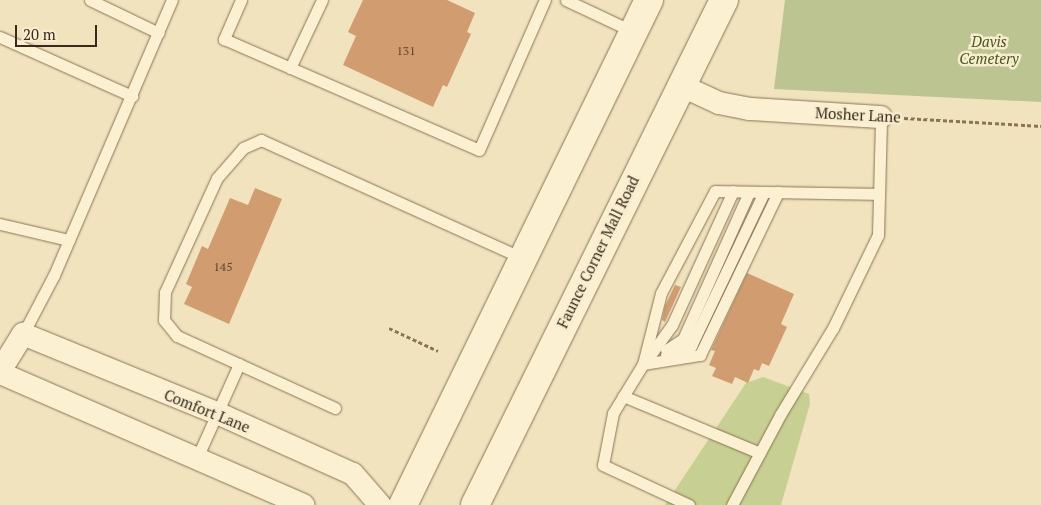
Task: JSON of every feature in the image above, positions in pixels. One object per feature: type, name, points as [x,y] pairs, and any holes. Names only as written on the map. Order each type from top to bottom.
[{"type":"main road","points":[[403,505],[632,31],[649,0]]},
{"type":"main road","name":"Faunce Corner Mall Road","points":[[475,505],[680,85],[724,0]]},
{"type":"street","name":"Mosher Lane","points":[[680,85],[719,103],[750,109],[881,117]]},
{"type":"street","points":[[23,334],[0,372],[304,505]]},
{"type":"street","name":"Comfort Lane","points":[[23,334],[217,413],[353,474],[380,505]]},
{"type":"lane","points":[[23,334],[69,240],[172,0]]},
{"type":"lane","points":[[241,0],[224,40],[479,150],[545,0]]},
{"type":"lane","points":[[290,68],[322,0]]},
{"type":"lane","points":[[566,0],[632,31]]},
{"type":"lane","points":[[97,2],[159,32]]},
{"type":"lane","points":[[0,37],[132,96]]},
{"type":"lane","points":[[732,505],[780,415],[832,328],[878,235],[881,117]]},
{"type":"lane","points":[[335,408],[177,336],[164,320],[163,302],[221,172],[243,148],[261,140],[522,258]]},
{"type":"lane","points":[[643,364],[662,293],[715,191],[879,194]]},
{"type":"lane","points":[[689,505],[603,465],[613,413],[643,364],[672,325],[733,191]]},
{"type":"lane","points":[[643,364],[683,339],[749,192]]},
{"type":"lane","points":[[643,364],[691,346],[764,192]]},
{"type":"lane","points":[[643,364],[700,355],[778,192]]},
{"type":"lane","points":[[0,224],[69,240]]},
{"type":"lane","points":[[197,458],[239,364]]},
{"type":"lane","points":[[623,396],[760,453]]},
{"type":"path","name":"Mosher Lane","points":[[881,117],[1041,126]]},
{"type":"path","points":[[389,328],[438,351]]},
{"type":"green space","name":"Davis Cemetery","points":[[785,0],[1041,0],[1041,102],[774,89]]},
{"type":"green space","points":[[763,377],[809,394],[810,404],[781,505],[665,505],[746,383]]},
{"type":"building","points":[[363,0],[447,0],[475,13],[467,32],[471,34],[447,87],[443,85],[433,107],[343,65],[356,36],[348,32]]},
{"type":"building","points":[[255,188],[282,199],[229,324],[184,304],[192,287],[186,284],[202,246],[208,249],[230,198],[248,205]]},
{"type":"building","points":[[747,273],[794,294],[781,324],[787,327],[769,366],[762,363],[759,371],[754,369],[748,383],[735,377],[732,384],[712,376],[716,368],[709,365],[715,351],[711,350]]},
{"type":"building","points":[[675,285],[681,287],[665,322],[662,320],[665,306]]}]
